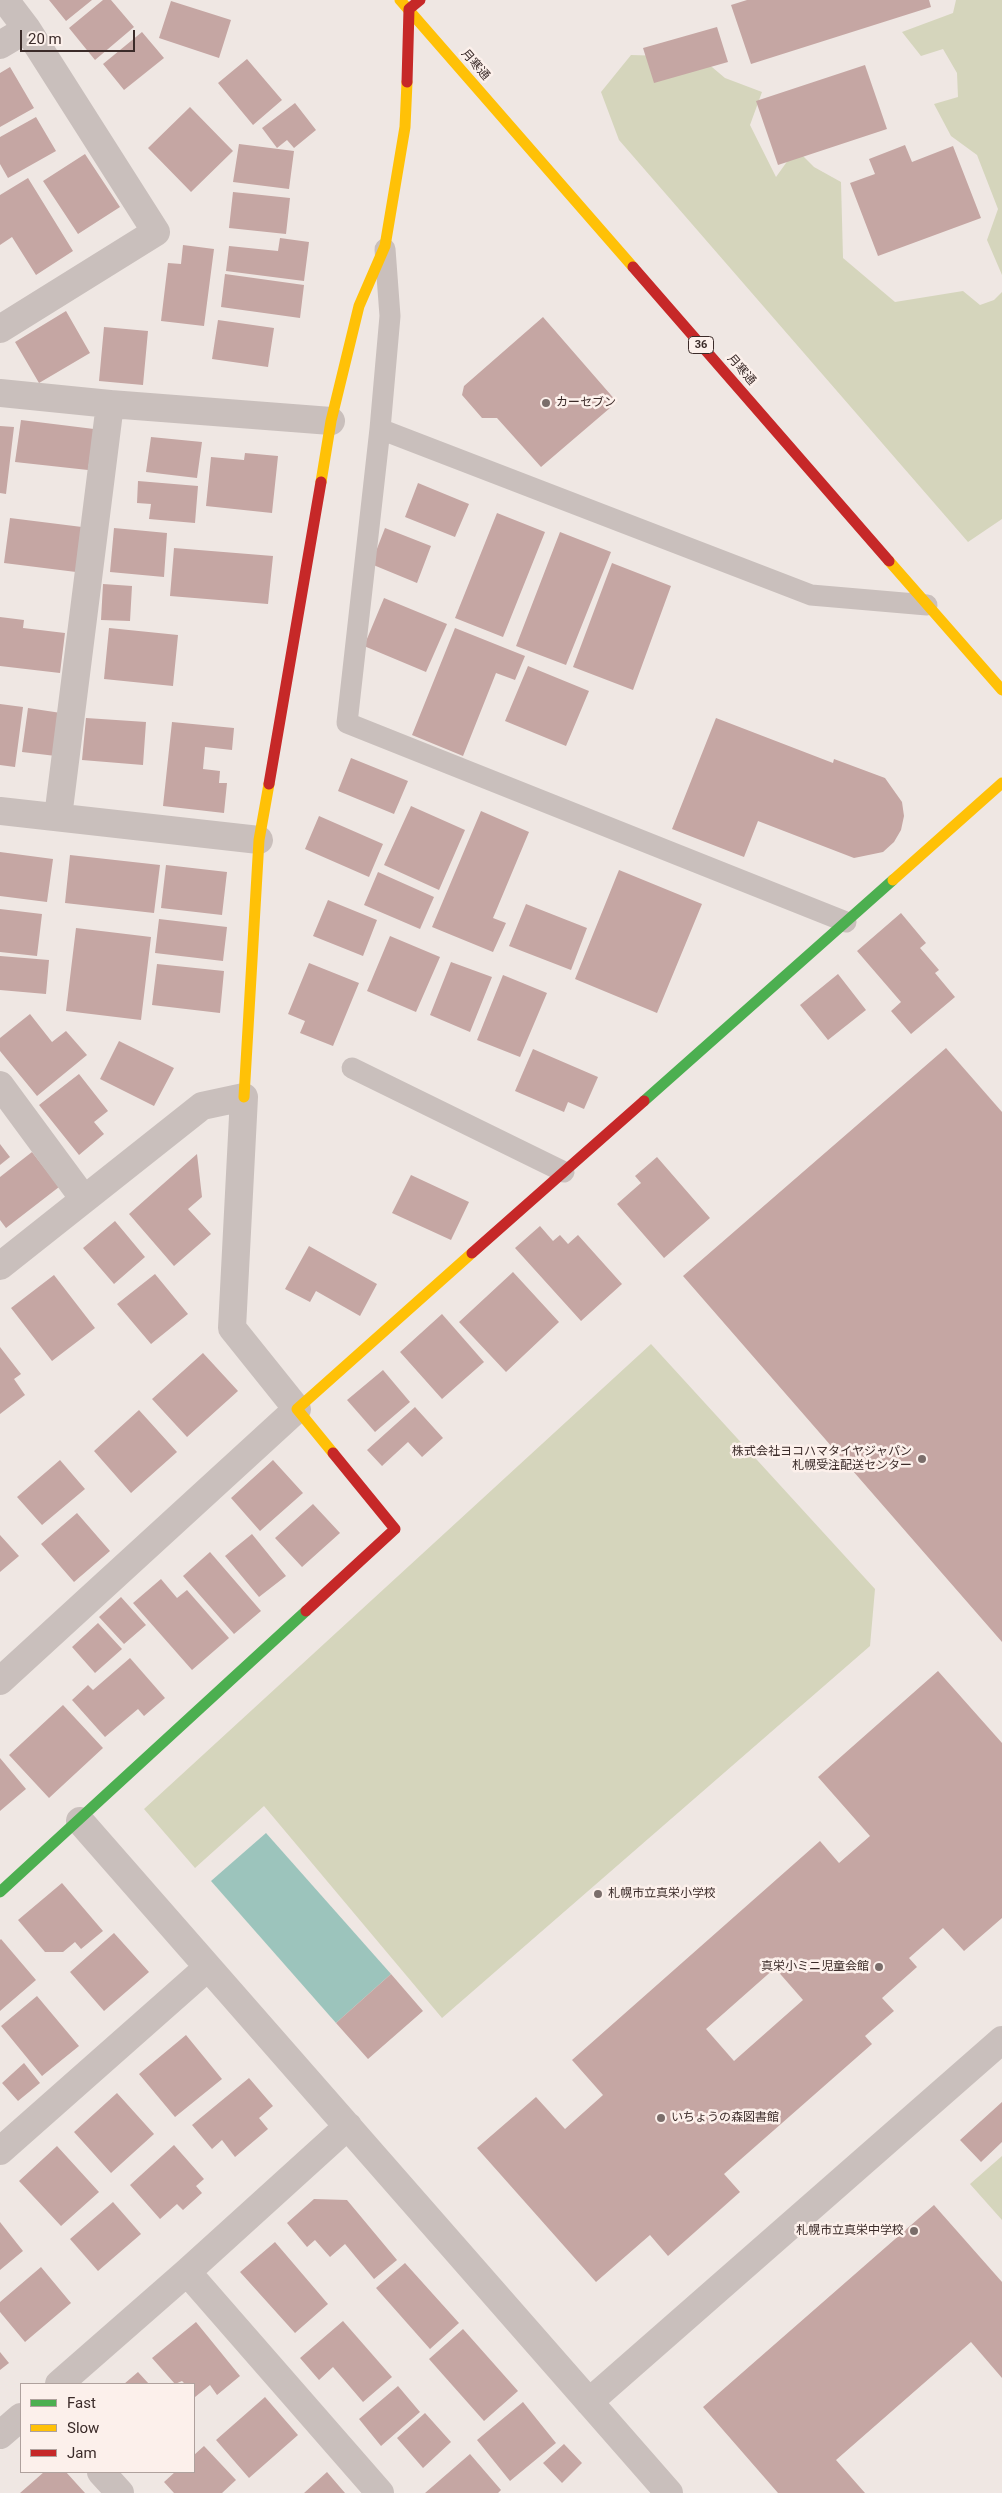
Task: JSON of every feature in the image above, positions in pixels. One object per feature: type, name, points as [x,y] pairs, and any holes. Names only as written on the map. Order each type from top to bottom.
[{"type":"main road","name":"月寒通","points":[[400,0],[1002,690]]},
{"type":"main road","points":[[244,1097],[259,840],[331,421],[359,306],[385,246],[404,127],[409,9],[420,0]]},
{"type":"main road","points":[[0,1892],[80,1821],[395,1529],[297,1409],[1002,783]]},
{"type":"street","points":[[0,328],[156,232],[27,29],[5,0]]},
{"type":"street","points":[[0,45],[27,29]]},
{"type":"street","points":[[0,393],[110,404],[331,421]]},
{"type":"street","points":[[58,817],[110,404]]},
{"type":"street","points":[[0,811],[259,840]]},
{"type":"street","points":[[0,1085],[84,1199]]},
{"type":"street","points":[[0,1266],[202,1106],[244,1097],[232,1328],[297,1409],[0,1681]]},
{"type":"street","points":[[80,1821],[669,2493]]},
{"type":"street","points":[[0,2151],[207,1968]]},
{"type":"street","points":[[589,2402],[1002,2040]]},
{"type":"street","points":[[59,2383],[187,2272],[348,2126]]},
{"type":"street","points":[[187,2272],[380,2493]]},
{"type":"street","points":[[0,2435],[20,2418]]},
{"type":"street","points":[[102,2473],[120,2493]]},
{"type":"lane","points":[[385,246],[390,316],[380,429],[347,723],[846,922]]},
{"type":"lane","points":[[380,429],[811,595],[927,605]]},
{"type":"lane","points":[[352,1068],[564,1172]]},
{"type":"green space","points":[[956,0],[1002,0],[1002,275],[987,240],[998,209],[977,155],[951,136],[934,104],[958,97],[957,73],[943,49],[921,56],[902,32],[953,13]]},
{"type":"green space","points":[[631,55],[700,57],[725,78],[762,92],[750,125],[776,177],[796,149],[814,167],[841,182],[843,258],[895,302],[963,291],[980,305],[994,300],[1002,292],[1002,519],[968,542],[619,140],[601,92]]},
{"type":"green space","points":[[651,1344],[875,1589],[870,1646],[442,2018],[264,1806],[195,1868],[144,1809]]},
{"type":"green space","points":[[1002,2156],[1002,2220],[970,2184]]},
{"type":"water","points":[[266,1833],[391,1974],[336,2023],[211,1881]]},
{"type":"building","points":[[49,0],[92,0],[66,21]]},
{"type":"building","points":[[103,0],[111,0],[134,27],[95,60],[69,28]]},
{"type":"building","points":[[747,0],[929,0],[931,7],[751,64],[731,5]]},
{"type":"building","points":[[171,1],[231,20],[219,58],[159,38]]},
{"type":"building","points":[[717,27],[728,62],[654,83],[643,48]]},
{"type":"building","points":[[142,32],[164,58],[124,90],[103,64]]},
{"type":"building","points":[[247,59],[282,100],[253,125],[218,83]]},
{"type":"building","points":[[865,65],[887,129],[778,165],[756,101]]},
{"type":"building","points":[[10,67],[34,108],[0,127],[0,73]]},
{"type":"building","points":[[295,103],[316,130],[294,148],[287,140],[277,148],[262,128]]},
{"type":"building","points":[[190,107],[233,151],[191,192],[148,148]]},
{"type":"building","points":[[36,117],[56,151],[8,178],[0,164],[0,137]]},
{"type":"building","points":[[239,144],[294,151],[289,189],[233,182]]},
{"type":"building","points":[[905,145],[912,162],[953,146],[981,218],[878,256],[850,183],[875,174],[869,159]]},
{"type":"building","points":[[85,154],[120,207],[78,234],[43,181]]},
{"type":"building","points":[[28,178],[73,251],[36,275],[12,237],[0,245],[0,195]]},
{"type":"building","points":[[233,192],[290,198],[286,234],[229,228]]},
{"type":"building","points":[[280,238],[309,242],[304,281],[226,271],[229,246],[278,251]]},
{"type":"building","points":[[183,245],[214,249],[204,326],[161,321],[168,263],[181,264]]},
{"type":"building","points":[[225,274],[304,285],[300,318],[221,307]]},
{"type":"building","points":[[66,311],[90,353],[39,383],[15,342]]},
{"type":"building","points":[[543,317],[617,402],[541,467],[497,418],[482,418],[462,395],[464,386]]},
{"type":"building","points":[[218,320],[274,328],[268,367],[212,359]]},
{"type":"building","points":[[104,327],[148,331],[143,385],[99,381]]},
{"type":"building","points":[[21,420],[94,429],[88,470],[15,462]]},
{"type":"building","points":[[0,426],[14,427],[6,494],[0,493]]},
{"type":"building","points":[[151,437],[202,442],[197,478],[146,472]]},
{"type":"building","points":[[245,453],[278,456],[272,513],[206,506],[211,457],[244,460]]},
{"type":"building","points":[[138,481],[198,486],[195,523],[149,519],[151,504],[137,503]]},
{"type":"building","points":[[418,483],[469,504],[455,537],[405,517]]},
{"type":"building","points":[[497,513],[545,532],[503,637],[455,618]]},
{"type":"building","points":[[10,518],[82,527],[76,572],[4,563]]},
{"type":"building","points":[[114,528],[167,533],[164,577],[110,572]]},
{"type":"building","points":[[385,528],[431,546],[417,583],[371,564]]},
{"type":"building","points":[[560,532],[611,552],[566,665],[516,646]]},
{"type":"building","points":[[174,548],[273,556],[268,604],[170,596]]},
{"type":"building","points":[[612,563],[671,586],[633,690],[573,667]]},
{"type":"building","points":[[103,584],[132,586],[130,621],[101,620]]},
{"type":"building","points":[[384,598],[447,624],[426,672],[364,646]]},
{"type":"building","points":[[0,617],[24,620],[23,628],[65,633],[60,673],[0,666]]},
{"type":"building","points":[[109,628],[178,635],[173,686],[104,679]]},
{"type":"building","points":[[455,628],[525,656],[515,680],[496,673],[463,756],[412,735]]},
{"type":"building","points":[[528,666],[589,691],[566,746],[505,721]]},
{"type":"building","points":[[0,704],[23,707],[15,767],[0,765]]},
{"type":"building","points":[[28,708],[61,713],[56,756],[22,752]]},
{"type":"building","points":[[86,718],[146,722],[143,765],[82,760]]},
{"type":"building","points":[[716,718],[833,763],[834,759],[885,778],[902,802],[904,816],[901,830],[894,842],[883,852],[854,858],[758,821],[744,857],[672,829]]},
{"type":"building","points":[[172,722],[234,728],[232,750],[205,747],[203,769],[220,771],[219,783],[227,783],[224,813],[163,806]]},
{"type":"building","points":[[351,758],[408,781],[394,814],[338,791]]},
{"type":"building","points":[[411,806],[465,830],[439,890],[384,865]]},
{"type":"building","points":[[481,811],[529,832],[493,918],[506,923],[493,952],[432,927]]},
{"type":"building","points":[[319,816],[383,844],[369,877],[305,849]]},
{"type":"building","points":[[0,852],[53,859],[47,902],[0,896]]},
{"type":"building","points":[[70,855],[160,865],[154,913],[65,903]]},
{"type":"building","points":[[166,865],[227,872],[222,915],[161,908]]},
{"type":"building","points":[[619,870],[702,904],[657,1013],[575,979]]},
{"type":"building","points":[[378,872],[434,897],[420,929],[364,905]]},
{"type":"building","points":[[328,900],[377,920],[363,956],[313,936]]},
{"type":"building","points":[[526,904],[587,928],[571,970],[509,946]]},
{"type":"building","points":[[0,909],[42,914],[37,956],[0,952]]},
{"type":"building","points":[[901,913],[926,943],[920,948],[939,970],[935,973],[955,997],[911,1034],[891,1011],[901,1002],[857,951]]},
{"type":"building","points":[[159,919],[227,927],[223,961],[155,953]]},
{"type":"building","points":[[76,928],[151,937],[141,1020],[66,1011]]},
{"type":"building","points":[[390,936],[440,957],[416,1012],[367,991]]},
{"type":"building","points":[[0,956],[49,960],[46,994],[0,990]]},
{"type":"building","points":[[451,962],[492,977],[470,1032],[430,1015]]},
{"type":"building","points":[[309,963],[359,983],[333,1046],[300,1033],[305,1021],[288,1014]]},
{"type":"building","points":[[157,964],[224,971],[220,1013],[152,1005]]},
{"type":"building","points":[[838,974],[866,1010],[828,1040],[800,1005]]},
{"type":"building","points":[[503,975],[547,993],[520,1057],[477,1040]]},
{"type":"building","points":[[30,1014],[52,1042],[66,1031],[87,1055],[37,1096],[0,1051],[0,1038]]},
{"type":"building","points":[[119,1041],[174,1068],[154,1106],[100,1079]]},
{"type":"building","name":"株式会社ヨコハマタイヤジャパン 札幌受注配送センター","points":[[946,1048],[1002,1112],[1002,1642],[683,1276]]},
{"type":"building","points":[[533,1049],[598,1077],[584,1109],[568,1102],[564,1112],[515,1091]]},
{"type":"building","points":[[79,1074],[108,1111],[94,1122],[104,1134],[79,1155],[39,1105]]},
{"type":"building","points":[[0,1144],[10,1157],[0,1165]]},
{"type":"building","points":[[32,1152],[59,1187],[6,1228],[0,1220],[0,1177]]},
{"type":"building","points":[[197,1154],[202,1197],[188,1209],[211,1234],[174,1266],[129,1214]]},
{"type":"building","points":[[657,1157],[710,1218],[664,1258],[617,1204],[641,1183],[635,1176]]},
{"type":"building","points":[[411,1175],[469,1202],[451,1240],[392,1213]]},
{"type":"building","points":[[115,1221],[145,1257],[114,1284],[83,1248]]},
{"type":"building","points":[[540,1226],[553,1241],[560,1235],[568,1244],[578,1235],[622,1284],[581,1321],[515,1248]]},
{"type":"building","points":[[309,1246],[377,1284],[360,1316],[316,1291],[310,1302],[285,1289]]},
{"type":"building","points":[[513,1272],[559,1322],[506,1372],[459,1322]]},
{"type":"building","points":[[155,1274],[188,1314],[151,1344],[117,1304]]},
{"type":"building","points":[[54,1275],[95,1328],[52,1361],[11,1308]]},
{"type":"building","points":[[442,1314],[484,1362],[442,1399],[400,1352]]},
{"type":"building","points":[[0,1347],[21,1374],[14,1379],[25,1395],[0,1414]]},
{"type":"building","points":[[203,1353],[238,1391],[187,1437],[152,1399]]},
{"type":"building","points":[[383,1370],[410,1402],[375,1432],[347,1400]]},
{"type":"building","points":[[415,1407],[443,1438],[422,1457],[408,1442],[382,1466],[367,1450]]},
{"type":"building","points":[[139,1410],[177,1452],[131,1493],[94,1451]]},
{"type":"building","points":[[60,1460],[85,1489],[42,1525],[17,1497]]},
{"type":"building","points":[[273,1460],[303,1493],[260,1531],[231,1498]]},
{"type":"building","points":[[313,1504],[340,1533],[302,1567],[275,1538]]},
{"type":"building","points":[[77,1513],[110,1551],[74,1582],[41,1544]]},
{"type":"building","points":[[252,1534],[286,1576],[259,1597],[225,1556]]},
{"type":"building","points":[[0,1535],[19,1556],[0,1572]]},
{"type":"building","points":[[210,1552],[261,1611],[234,1634],[183,1576]]},
{"type":"building","points":[[161,1579],[177,1598],[187,1590],[229,1638],[192,1670],[133,1603]]},
{"type":"building","points":[[121,1597],[146,1625],[124,1644],[99,1617]]},
{"type":"building","points":[[98,1623],[122,1649],[95,1673],[72,1647]]},
{"type":"building","points":[[130,1658],[165,1698],[144,1716],[138,1709],[105,1737],[72,1700],[88,1685],[93,1690]]},
{"type":"building","points":[[938,1671],[1002,1743],[1002,1918],[964,1951],[943,1928],[909,1958],[917,1967],[882,1998],[894,2011],[865,2036],[872,2044],[724,2174],[740,2192],[668,2256],[650,2235],[596,2282],[477,2148],[536,2097],[565,2129],[603,2095],[572,2060],[820,1841],[839,1863],[870,1836],[818,1777]],"holes":[[[775,1968],[803,2000],[734,2061],[706,2029]]]},
{"type":"building","points":[[63,1705],[103,1748],[49,1798],[9,1755]]},
{"type":"building","points":[[0,1758],[26,1789],[0,1811]]},
{"type":"building","points":[[62,1883],[103,1931],[81,1949],[75,1942],[63,1952],[45,1952],[18,1920]]},
{"type":"building","points":[[114,1933],[149,1972],[104,2011],[70,1972]]},
{"type":"building","points":[[0,1940],[36,1980],[0,2011]]},
{"type":"building","points":[[391,1974],[423,2011],[368,2059],[336,2023]]},
{"type":"building","points":[[37,1996],[79,2046],[42,2076],[1,2026]]},
{"type":"building","points":[[186,2035],[222,2079],[175,2117],[139,2074]]},
{"type":"building","points":[[24,2063],[40,2083],[18,2101],[2,2083]]},
{"type":"building","points":[[249,2078],[273,2106],[259,2118],[268,2129],[235,2157],[222,2140],[212,2149],[192,2125]]},
{"type":"building","points":[[117,2093],[154,2134],[111,2173],[74,2132]]},
{"type":"building","points":[[1002,2102],[1002,2142],[981,2162],[960,2140]]},
{"type":"building","points":[[174,2145],[204,2179],[196,2186],[202,2193],[183,2210],[177,2204],[160,2219],[130,2185]]},
{"type":"building","points":[[57,2146],[99,2192],[61,2226],[19,2181]]},
{"type":"building","points":[[314,2199],[347,2200],[397,2260],[374,2279],[345,2244],[330,2257],[315,2240],[307,2247],[287,2223]]},
{"type":"building","points":[[113,2202],[141,2234],[98,2271],[70,2239]]},
{"type":"building","points":[[934,2205],[1002,2282],[1002,2378],[971,2342],[836,2460],[865,2493],[778,2493],[703,2407]]},
{"type":"building","points":[[0,2222],[23,2251],[0,2270]]},
{"type":"building","points":[[275,2242],[328,2304],[295,2333],[240,2272]]},
{"type":"building","points":[[405,2263],[459,2323],[430,2349],[376,2288]]},
{"type":"building","points":[[41,2267],[71,2303],[25,2342],[0,2312],[0,2302]]},
{"type":"building","points":[[343,2321],[392,2377],[363,2402],[333,2367],[319,2380],[300,2358]]},
{"type":"building","points":[[196,2322],[240,2376],[217,2395],[210,2385],[195,2397],[195,2383],[184,2383],[182,2381],[174,2383],[152,2358]]},
{"type":"building","points":[[463,2329],[518,2391],[484,2421],[429,2359]]},
{"type":"building","points":[[0,2352],[9,2363],[0,2370]]},
{"type":"building","points":[[138,2372],[148,2383],[125,2383]]},
{"type":"building","points":[[398,2386],[420,2412],[381,2446],[359,2419]]},
{"type":"building","points":[[265,2397],[298,2435],[249,2478],[216,2440]]},
{"type":"building","points":[[523,2402],[556,2443],[510,2481],[477,2440]]},
{"type":"building","points":[[425,2413],[451,2442],[423,2468],[397,2438]]},
{"type":"building","points":[[564,2444],[582,2463],[562,2483],[543,2463]]},
{"type":"building","points":[[204,2446],[236,2480],[222,2493],[174,2493],[164,2482],[174,2473],[195,2473],[195,2454]]},
{"type":"building","points":[[470,2454],[501,2490],[498,2493],[425,2493]]},
{"type":"building","points":[[327,2472],[345,2493],[304,2493]]},
{"type":"building","points":[[43,2473],[67,2473],[85,2493],[20,2493]]},
{"type":"traffic: fast","points":[[644,1101],[893,880]]},
{"type":"traffic: fast","points":[[0,1892],[306,1611]]},
{"type":"traffic: slow","points":[[400,0],[633,267]]},
{"type":"traffic: slow","points":[[321,482],[331,421],[359,306],[385,246],[405,127],[407,82]]},
{"type":"traffic: slow","points":[[889,561],[1002,690]]},
{"type":"traffic: slow","points":[[893,880],[1002,783]]},
{"type":"traffic: slow","points":[[244,1097],[259,840],[269,784]]},
{"type":"traffic: slow","points":[[333,1453],[297,1409],[472,1253]]},
{"type":"traffic: jam","points":[[407,82],[409,9],[420,0]]},
{"type":"traffic: jam","points":[[633,267],[889,561]]},
{"type":"traffic: jam","points":[[269,784],[321,482]]},
{"type":"traffic: jam","points":[[472,1253],[644,1101]]},
{"type":"traffic: jam","points":[[306,1611],[395,1529],[333,1453]]},
{"type":"place","name":"カーセブン","points":[[546,403]]},
{"type":"place","name":"株式会社ヨコハマタイヤジャパン 札幌受注配送センター","points":[[922,1459]]},
{"type":"place","name":"札幌市立真栄小学校","points":[[598,1894]]},
{"type":"place","name":"真栄小ミニ児童会館","points":[[879,1967]]},
{"type":"place","name":"いちょうの森図書館","points":[[661,2118]]},
{"type":"place","name":"札幌市立真栄中学校","points":[[914,2231]]}]
